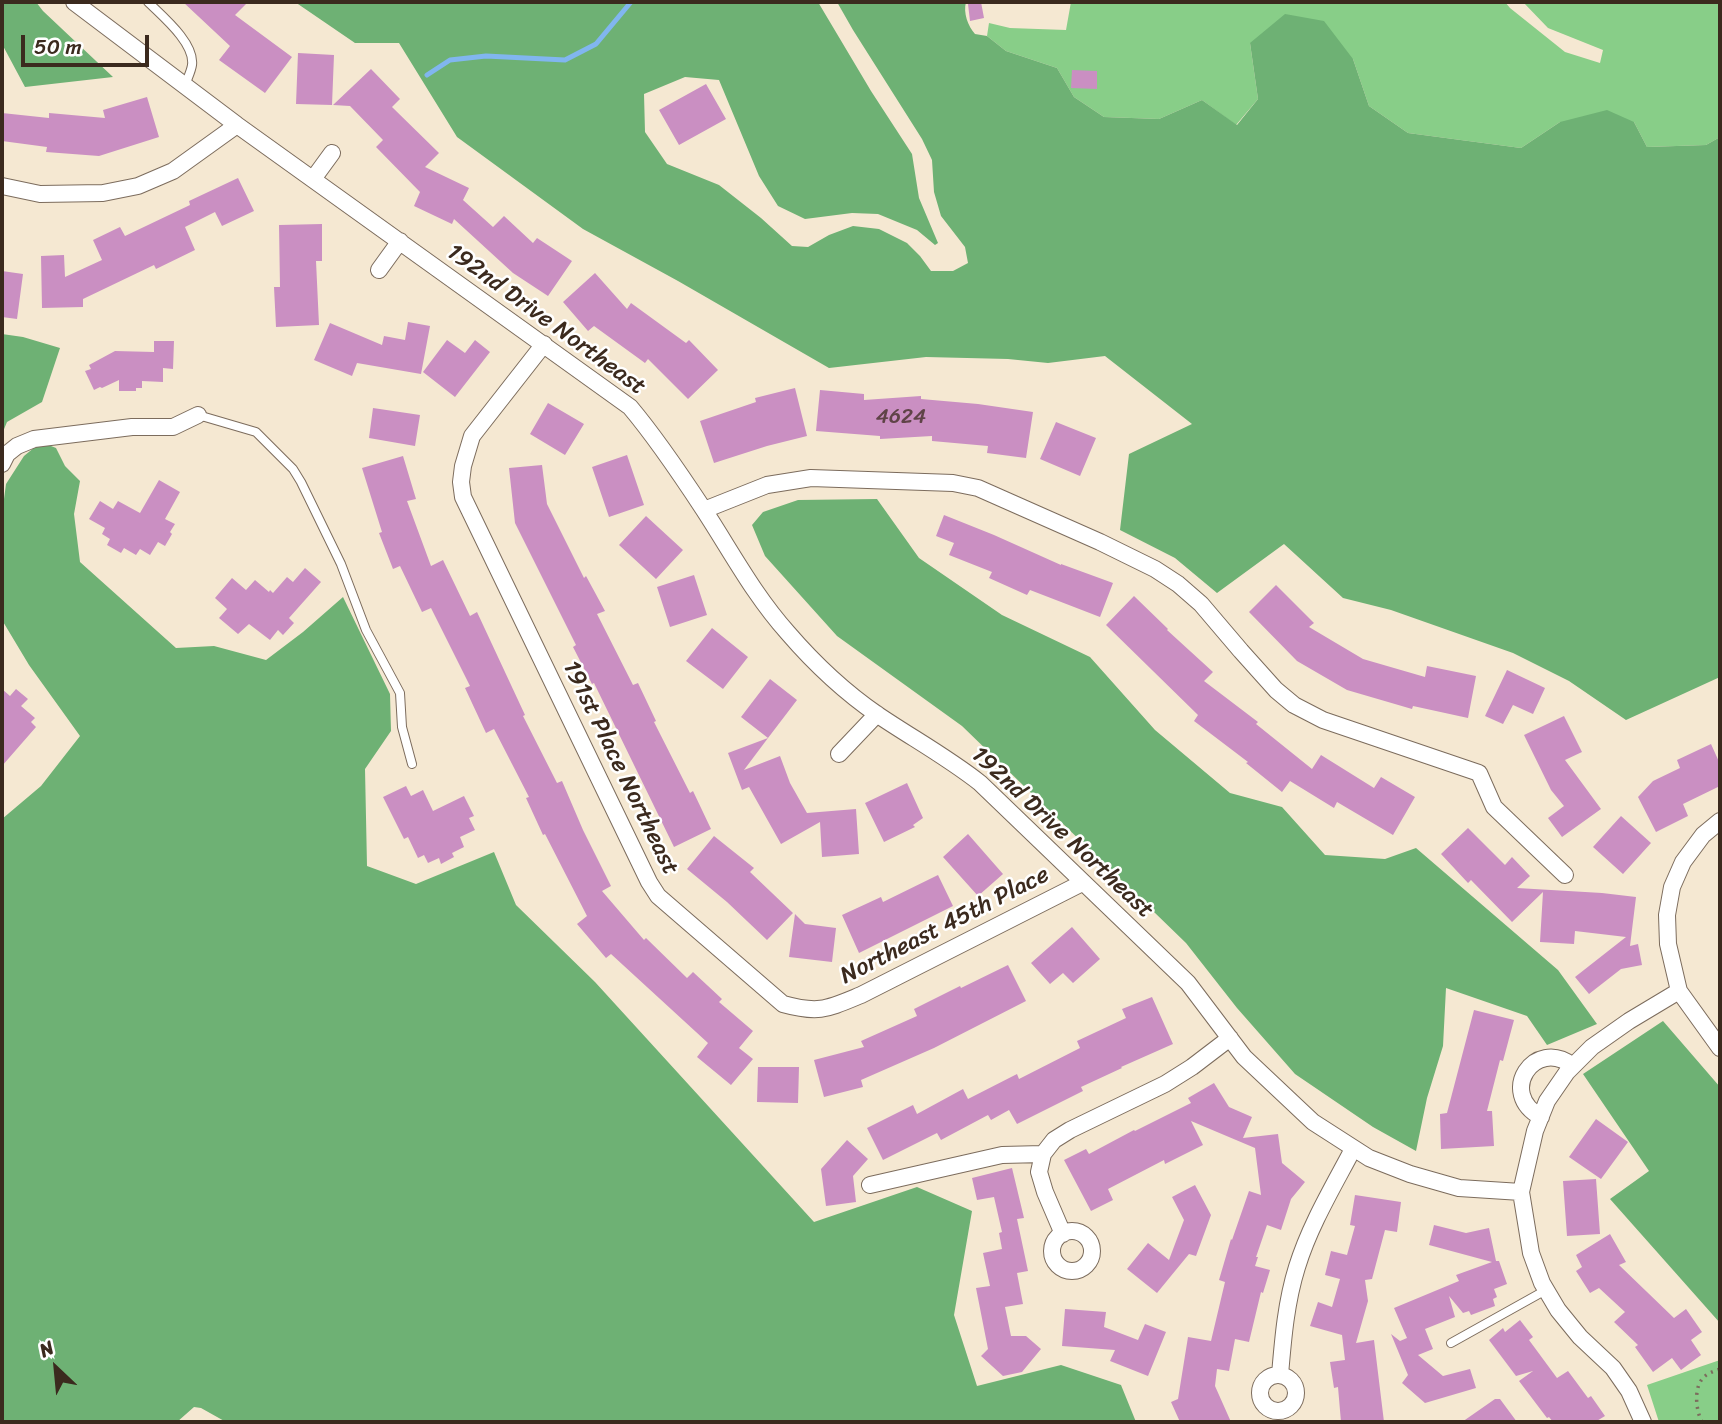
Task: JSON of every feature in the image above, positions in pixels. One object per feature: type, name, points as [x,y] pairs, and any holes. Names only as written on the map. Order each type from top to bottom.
[{"type":"street","name":"192nd Drive Northeast","points":[[74,2],[237,125],[630,407],[649,429],[704,510],[751,586],[818,666],[877,714],[953,762],[980,783],[1188,983],[1244,1057],[1313,1122],[1368,1158],[1400,1171],[1459,1188],[1521,1192]]},
{"type":"street","points":[[2,186],[40,194],[103,193],[138,186],[173,171],[237,125]]},
{"type":"street","points":[[313,180],[332,153]]},
{"type":"street","points":[[379,270],[400,241]]},
{"type":"street","name":"191st Place Northeast","points":[[544,344],[472,436],[463,466],[463,497],[649,883],[658,896],[783,1004],[804,1010],[828,1009]]},
{"type":"street","points":[[2,464],[7,454],[17,446],[34,439],[132,427],[173,426],[198,415]]},
{"type":"street","points":[[704,510],[767,485],[811,478],[953,482],[978,488],[1100,542],[1178,583],[1201,604],[1276,690],[1294,705],[1323,720],[1479,773],[1494,807],[1565,874]]},
{"type":"street","points":[[839,754],[877,714]]},
{"type":"street","points":[[1720,821],[1703,835],[1683,862],[1672,887],[1667,915],[1668,944],[1679,991],[1720,1048]]},
{"type":"street","name":"Northeast 45th Place","points":[[828,1009],[1082,883]]},
{"type":"street","points":[[1643,1422],[1629,1391],[1613,1368],[1580,1337],[1546,1290],[1531,1253],[1521,1192],[1535,1131],[1547,1101],[1573,1066],[1592,1047],[1679,991]]},
{"type":"street","points":[[1063,1234],[1039,1172],[1043,1154],[1054,1140],[1165,1084],[1230,1038]]},
{"type":"street","points":[[1541,1117],[1528,1108],[1524,1101],[1521,1086],[1525,1071],[1537,1061],[1552,1057],[1567,1061],[1573,1066]]},
{"type":"street","points":[[1280,1375],[1288,1300],[1297,1265],[1320,1211],[1353,1149]]},
{"type":"street","points":[[870,1185],[1002,1155],[1043,1154]]},
{"type":"lane","points":[[148,2],[178,33],[190,50],[193,63],[185,86]]},
{"type":"lane","points":[[198,415],[256,432],[293,468],[302,482],[341,564],[366,630],[400,693],[402,727],[412,764]]},
{"type":"lane","points":[[1451,1343],[1546,1290]]},
{"type":"path","points":[[1702,1422],[1697,1408],[1699,1383],[1707,1374],[1720,1369]]},
{"type":"green space","points":[[2,2],[36,2],[113,77],[25,87],[2,44]]},
{"type":"green space","points":[[295,2],[818,2],[912,154],[919,198],[938,243],[935,245],[917,230],[878,214],[852,213],[805,219],[778,206],[759,176],[719,80],[685,77],[644,94],[645,132],[667,164],[719,185],[792,246],[808,247],[853,226],[879,229],[907,243],[931,271],[953,271],[968,263],[965,247],[941,216],[934,192],[932,160],[922,139],[837,2],[966,2],[967,19],[975,34],[987,36],[1006,51],[1057,68],[1074,97],[1104,117],[1159,119],[1202,100],[1237,125],[1258,99],[1250,43],[1285,14],[1324,21],[1353,59],[1369,106],[1408,133],[1521,148],[1560,122],[1607,110],[1634,122],[1647,147],[1706,145],[1720,137],[1720,677],[1626,720],[1569,681],[1513,653],[1391,610],[1343,598],[1284,544],[1217,593],[1175,558],[1120,530],[1129,454],[1192,424],[1105,356],[1048,363],[926,357],[829,368],[583,229],[457,137],[399,43],[355,43]]},
{"type":"green space","points":[[1071,2],[1505,2],[1565,52],[1600,63],[1603,50],[1548,28],[1523,2],[1720,2],[1720,137],[1706,145],[1647,147],[1634,122],[1560,122],[1521,148],[1408,133],[1369,106],[1353,59],[1250,43],[1258,99],[1236,125],[1202,100],[1159,119],[1104,117],[1074,97],[1057,68],[1006,51],[987,36],[989,23],[1010,28],[1066,30]]},
{"type":"green space","points":[[2,334],[60,348],[42,402],[7,422],[2,434]]},
{"type":"green space","points":[[41,442],[56,448],[65,466],[80,481],[74,514],[80,562],[176,648],[214,646],[266,660],[343,597],[390,694],[391,731],[365,769],[367,866],[416,884],[494,852],[516,905],[595,982],[814,1222],[917,1187],[972,1211],[954,1315],[977,1386],[1061,1365],[1121,1385],[1136,1422],[226,1422],[194,1407],[177,1422],[2,1422],[2,819],[41,786],[80,736],[29,665],[2,620],[2,514],[6,484],[24,456]]},
{"type":"green space","points":[[877,499],[919,558],[1002,615],[1090,657],[1155,730],[1230,793],[1282,807],[1325,855],[1385,859],[1416,848],[1558,970],[1597,1024],[1547,1045],[1527,1016],[1446,988],[1443,1046],[1427,1098],[1416,1151],[1373,1127],[1295,1074],[1237,1008],[1186,943],[962,726],[837,636],[765,556],[752,525],[763,512],[798,500]]},
{"type":"green space","points":[[1663,1021],[1720,1087],[1720,1323],[1610,1199],[1649,1171],[1583,1074]]},
{"type":"green space","points":[[1720,1360],[1720,1422],[1659,1422],[1647,1385]]},
{"type":"building","points":[[183,2],[248,2],[235,15],[292,57],[265,93],[219,60],[230,46]]},
{"type":"building","points":[[981,2],[984,18],[970,21],[968,4]]},
{"type":"building","points":[[298,53],[334,55],[332,105],[296,104]]},
{"type":"building","points":[[371,69],[400,99],[392,107],[439,153],[425,167],[469,188],[463,200],[493,227],[504,216],[533,243],[537,238],[572,261],[548,296],[513,273],[454,219],[452,224],[414,206],[420,192],[376,147],[383,140],[350,106],[333,105]]},
{"type":"building","points":[[1072,70],[1097,71],[1097,89],[1071,88]]},
{"type":"building","points":[[706,84],[726,119],[679,145],[659,110]]},
{"type":"building","points":[[147,97],[159,137],[99,156],[46,152],[47,147],[2,141],[2,113],[49,118],[49,113],[105,118],[103,110]]},
{"type":"building","points":[[238,178],[254,211],[222,226],[215,212],[185,227],[195,250],[156,269],[154,265],[83,299],[83,307],[42,308],[41,256],[64,255],[65,277],[102,260],[93,240],[120,227],[125,236],[190,205],[189,201]]},
{"type":"building","points":[[322,224],[322,261],[316,261],[319,325],[276,327],[274,287],[280,287],[279,225]]},
{"type":"building","points":[[2,271],[23,274],[17,319],[2,317]]},
{"type":"building","points":[[595,273],[627,309],[631,303],[686,343],[689,340],[718,370],[688,399],[648,359],[645,363],[594,326],[588,331],[563,302]]},
{"type":"building","points":[[408,322],[430,326],[421,374],[357,363],[352,376],[314,360],[330,323],[382,345],[384,336],[405,340]]},
{"type":"building","points":[[447,340],[465,353],[475,340],[490,352],[455,397],[423,372]]},
{"type":"building","points":[[154,341],[174,341],[173,369],[163,368],[163,382],[142,381],[142,388],[136,388],[136,391],[119,391],[119,380],[94,390],[85,371],[91,369],[89,365],[115,351],[154,352]]},
{"type":"building","points":[[795,388],[807,436],[714,463],[700,421],[756,402],[755,398]]},
{"type":"building","points":[[820,390],[864,394],[864,400],[921,396],[921,399],[1033,412],[1026,458],[987,453],[988,446],[932,441],[932,436],[880,439],[880,436],[816,431]]},
{"type":"building","points":[[548,403],[584,424],[565,455],[530,434]]},
{"type":"building","points":[[373,408],[420,415],[415,446],[369,438]]},
{"type":"building","points":[[1056,422],[1096,438],[1080,476],[1040,459]]},
{"type":"building","points":[[627,455],[644,505],[609,517],[592,467]]},
{"type":"building","points":[[403,456],[416,499],[407,501],[431,566],[443,560],[470,616],[477,612],[525,715],[523,716],[557,783],[562,781],[611,886],[602,891],[644,940],[646,938],[687,978],[693,972],[722,999],[719,1002],[753,1031],[739,1048],[753,1059],[731,1085],[697,1057],[708,1043],[611,954],[606,958],[577,924],[587,916],[545,834],[543,835],[526,798],[529,797],[494,729],[486,733],[465,688],[470,686],[431,608],[422,612],[400,566],[393,569],[379,533],[382,532],[362,468]]},
{"type":"building","points":[[542,465],[547,504],[584,578],[586,576],[605,611],[597,614],[633,685],[638,683],[656,721],[654,722],[711,829],[674,847],[594,683],[592,684],[573,647],[576,645],[515,523],[509,468]]},
{"type":"building","points":[[159,480],[180,492],[165,519],[175,524],[165,546],[158,542],[150,555],[140,549],[136,555],[124,548],[121,553],[107,545],[110,539],[102,534],[105,528],[89,519],[100,501],[113,509],[118,501],[140,513]]},
{"type":"building","points":[[944,515],[1061,565],[1113,583],[1100,617],[1030,590],[1027,595],[989,578],[992,572],[949,555],[954,543],[936,536]]},
{"type":"building","points":[[646,516],[683,550],[656,579],[619,545]]},
{"type":"building","points":[[305,568],[321,582],[289,618],[294,623],[283,635],[278,630],[270,640],[249,624],[238,634],[219,618],[227,609],[215,598],[232,578],[246,590],[255,580],[273,593],[287,577],[293,582]]},
{"type":"building","points":[[694,575],[707,615],[670,627],[657,587]]},
{"type":"building","points":[[1276,585],[1314,623],[1309,627],[1363,659],[1425,677],[1427,666],[1476,676],[1468,718],[1413,706],[1412,709],[1347,690],[1297,661],[1249,612]]},
{"type":"building","points":[[1134,596],[1213,672],[1204,681],[1258,722],[1256,724],[1312,769],[1321,755],[1374,788],[1381,777],[1415,797],[1393,835],[1337,802],[1334,808],[1290,781],[1282,792],[1194,721],[1198,715],[1106,625]]},
{"type":"building","points":[[712,628],[748,657],[723,689],[686,661]]},
{"type":"building","points":[[1507,670],[1545,688],[1533,714],[1513,705],[1503,724],[1485,716]]},
{"type":"building","points":[[770,679],[797,700],[768,738],[741,717]]},
{"type":"building","points":[[2,689],[10,696],[16,689],[28,699],[21,706],[35,718],[31,722],[36,727],[2,766]]},
{"type":"building","points":[[1564,716],[1582,752],[1565,760],[1601,809],[1562,837],[1548,818],[1564,806],[1551,790],[1524,735]]},
{"type":"building","points":[[768,738],[744,770],[780,756],[790,783],[807,813],[856,809],[859,854],[822,857],[820,822],[781,844],[749,787],[742,790],[728,753]]},
{"type":"building","points":[[1711,744],[1720,764],[1720,786],[1683,804],[1688,816],[1656,832],[1638,797],[1653,781],[1680,768],[1677,760]]},
{"type":"building","points":[[907,783],[923,818],[913,825],[915,827],[884,842],[865,803]]},
{"type":"building","points":[[406,786],[411,796],[423,790],[433,811],[464,796],[474,816],[469,818],[475,830],[460,837],[464,847],[452,853],[454,857],[441,864],[439,858],[428,863],[424,855],[418,858],[408,837],[404,839],[383,797]]},
{"type":"building","points":[[1621,816],[1651,843],[1623,874],[1593,847]]},
{"type":"building","points":[[1468,828],[1505,865],[1512,857],[1530,876],[1517,888],[1636,897],[1630,946],[1638,944],[1642,965],[1621,969],[1589,994],[1575,977],[1626,937],[1575,931],[1574,944],[1540,942],[1543,892],[1512,922],[1471,880],[1468,883],[1441,854]]},
{"type":"building","points":[[968,834],[1003,874],[978,896],[943,857]]},
{"type":"building","points":[[714,836],[754,868],[750,872],[793,913],[767,940],[687,869]]},
{"type":"building","points":[[938,875],[953,906],[859,953],[842,915],[881,897],[883,902]]},
{"type":"building","points":[[795,914],[805,924],[836,928],[832,962],[789,957]]},
{"type":"building","points":[[1072,927],[1100,959],[1073,983],[1063,973],[1050,984],[1031,963]]},
{"type":"building","points":[[1008,965],[1026,1001],[934,1048],[861,1080],[863,1087],[824,1097],[814,1060],[864,1047],[861,1041],[917,1016],[914,1009]]},
{"type":"building","points":[[1152,997],[1173,1044],[1081,1087],[1083,1091],[1017,1124],[1009,1110],[991,1120],[988,1115],[941,1140],[937,1133],[883,1160],[867,1128],[913,1105],[917,1114],[963,1089],[968,1099],[1017,1074],[1019,1079],[1080,1048],[1077,1041],[1126,1018],[1122,1009]]},
{"type":"building","points":[[1474,1010],[1514,1020],[1487,1111],[1492,1111],[1494,1146],[1441,1149],[1440,1114],[1447,1113]]},
{"type":"building","points":[[758,1067],[799,1067],[798,1103],[757,1102]]},
{"type":"building","points":[[1214,1083],[1229,1107],[1252,1117],[1243,1138],[1278,1134],[1282,1163],[1305,1182],[1291,1199],[1281,1230],[1267,1225],[1255,1266],[1270,1270],[1263,1293],[1261,1292],[1249,1342],[1235,1339],[1229,1371],[1217,1369],[1215,1386],[1231,1422],[1180,1422],[1171,1402],[1178,1399],[1188,1337],[1211,1341],[1225,1282],[1219,1280],[1231,1239],[1249,1191],[1261,1195],[1255,1148],[1191,1121],[1203,1145],[1165,1164],[1164,1160],[1108,1189],[1113,1200],[1091,1211],[1064,1160],[1086,1149],[1089,1154],[1191,1103],[1188,1098]]},
{"type":"building","points":[[1596,1119],[1628,1142],[1601,1179],[1569,1157]]},
{"type":"building","points":[[847,1140],[868,1159],[853,1176],[856,1202],[826,1206],[821,1169]]},
{"type":"building","points":[[1012,1168],[1024,1218],[1017,1219],[1028,1271],[1017,1273],[1023,1304],[1005,1307],[1011,1336],[1026,1336],[1041,1349],[1022,1372],[1003,1376],[981,1356],[988,1349],[976,1288],[990,1286],[983,1253],[1002,1249],[999,1233],[1002,1232],[994,1197],[977,1200],[972,1178]]},
{"type":"building","points":[[1596,1179],[1600,1234],[1567,1236],[1563,1181]]},
{"type":"building","points":[[1195,1185],[1211,1215],[1196,1256],[1189,1254],[1157,1293],[1127,1269],[1148,1243],[1169,1260],[1184,1220],[1172,1197]]},
{"type":"building","points":[[1355,1195],[1401,1202],[1397,1232],[1385,1230],[1372,1279],[1365,1280],[1368,1301],[1356,1343],[1374,1340],[1384,1422],[1341,1422],[1338,1387],[1334,1388],[1330,1362],[1345,1360],[1342,1335],[1310,1326],[1318,1302],[1332,1307],[1340,1279],[1325,1275],[1331,1251],[1347,1255],[1355,1226],[1350,1225]]},
{"type":"building","points":[[1434,1225],[1466,1233],[1489,1228],[1496,1261],[1499,1261],[1507,1284],[1494,1289],[1497,1297],[1493,1299],[1495,1306],[1471,1315],[1469,1311],[1463,1313],[1449,1296],[1455,1317],[1425,1329],[1433,1349],[1418,1355],[1443,1376],[1470,1369],[1476,1388],[1425,1403],[1402,1383],[1408,1375],[1391,1334],[1400,1341],[1407,1338],[1394,1308],[1459,1281],[1456,1275],[1492,1262],[1429,1245]]},
{"type":"building","points":[[1610,1234],[1626,1262],[1619,1265],[1674,1318],[1686,1309],[1702,1332],[1691,1340],[1701,1355],[1681,1370],[1672,1358],[1653,1372],[1635,1347],[1638,1345],[1614,1322],[1625,1312],[1599,1288],[1590,1293],[1576,1271],[1582,1267],[1576,1255]]},
{"type":"building","points":[[1065,1309],[1106,1312],[1104,1327],[1138,1340],[1145,1324],[1166,1332],[1148,1376],[1110,1361],[1115,1350],[1062,1346]]},
{"type":"building","points":[[1520,1320],[1533,1337],[1529,1340],[1557,1378],[1568,1371],[1605,1416],[1595,1422],[1553,1422],[1547,1418],[1519,1381],[1533,1371],[1516,1376],[1489,1340],[1503,1328],[1505,1332]]},
{"type":"building","points":[[1495,1399],[1500,1399],[1517,1422],[1462,1422]]},
{"type":"waterway","points":[[427,75],[450,60],[486,56],[565,60],[596,44],[631,2]]}]
